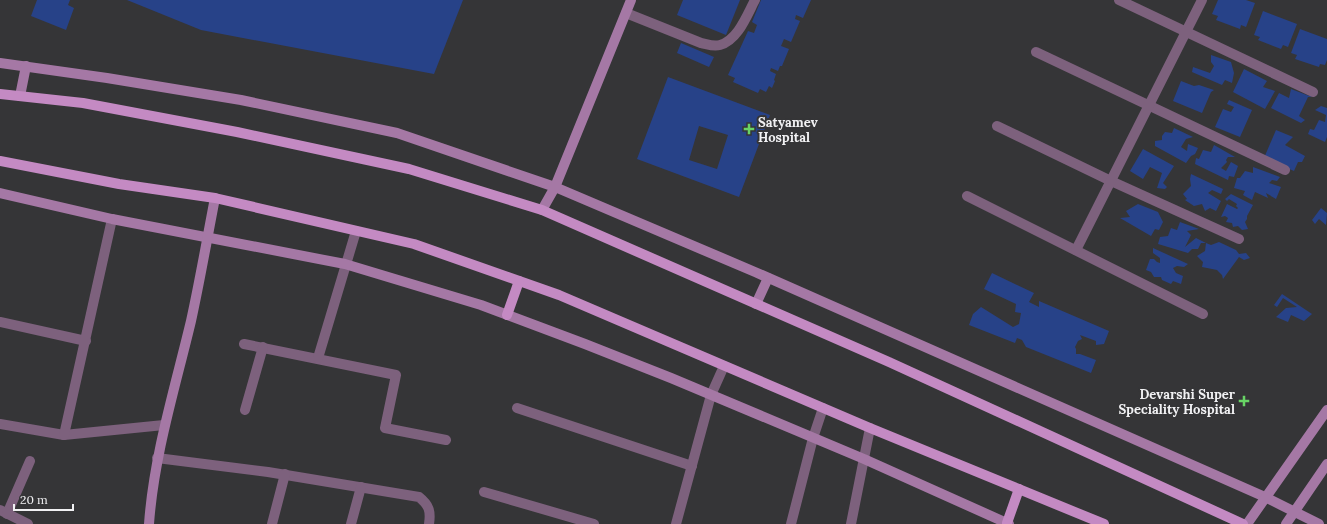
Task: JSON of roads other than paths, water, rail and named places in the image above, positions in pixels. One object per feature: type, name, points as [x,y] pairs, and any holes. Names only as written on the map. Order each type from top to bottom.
[{"type":"main road","points":[[0,94],[83,103],[222,129],[409,169],[542,210],[889,362],[1243,524]]},
{"type":"main road","points":[[0,161],[119,184],[215,198],[414,244],[559,295],[870,428],[1104,524]]},
{"type":"main road","points":[[507,315],[519,281]]},
{"type":"main road","points":[[1008,523],[1019,489]]},
{"type":"street","points":[[542,210],[555,187],[631,0]]},
{"type":"street","points":[[626,12],[700,43],[711,46],[726,42],[733,36],[740,27],[754,0]]},
{"type":"street","points":[[1119,0],[1313,92]]},
{"type":"street","points":[[1076,250],[1202,0]]},
{"type":"street","points":[[1036,52],[1284,170]]},
{"type":"street","points":[[0,62],[241,100],[397,133],[555,187],[768,278],[1266,497],[1319,524]]},
{"type":"street","points":[[20,96],[26,66]]},
{"type":"street","points":[[997,126],[1111,181],[1239,239]]},
{"type":"street","points":[[0,193],[112,219],[208,236],[345,264],[481,305],[585,344],[711,395],[864,459],[1008,523]]},
{"type":"street","points":[[967,196],[1203,314]]},
{"type":"street","points":[[149,524],[157,458],[191,320],[215,198]]},
{"type":"street","points":[[64,435],[112,219]]},
{"type":"street","points":[[318,358],[356,231]]},
{"type":"street","points":[[756,304],[768,278]]},
{"type":"street","points":[[0,322],[86,341]]},
{"type":"street","points":[[244,344],[396,375],[385,428],[446,440]]},
{"type":"street","points":[[245,410],[264,348]]},
{"type":"street","points":[[676,524],[711,395],[724,366]]},
{"type":"street","points":[[516,408],[692,466]]},
{"type":"street","points":[[791,524],[813,438],[823,408]]},
{"type":"street","points":[[1247,524],[1327,410]]},
{"type":"street","points":[[0,424],[64,435],[164,425]]},
{"type":"street","points":[[851,524],[870,428]]},
{"type":"street","points":[[157,458],[285,474],[419,497],[427,503],[431,515],[430,524]]},
{"type":"street","points":[[28,524],[3,512],[30,461]]},
{"type":"street","points":[[1286,524],[1327,464]]},
{"type":"street","points":[[272,524],[285,474]]},
{"type":"street","points":[[351,524],[361,487]]},
{"type":"street","points":[[484,492],[594,524]]},
{"type":"place","name":"Satyamev Hospital","points":[[749,129]]},
{"type":"place","name":"Devarshi Super Speciality Hospital","points":[[1244,401]]}]
